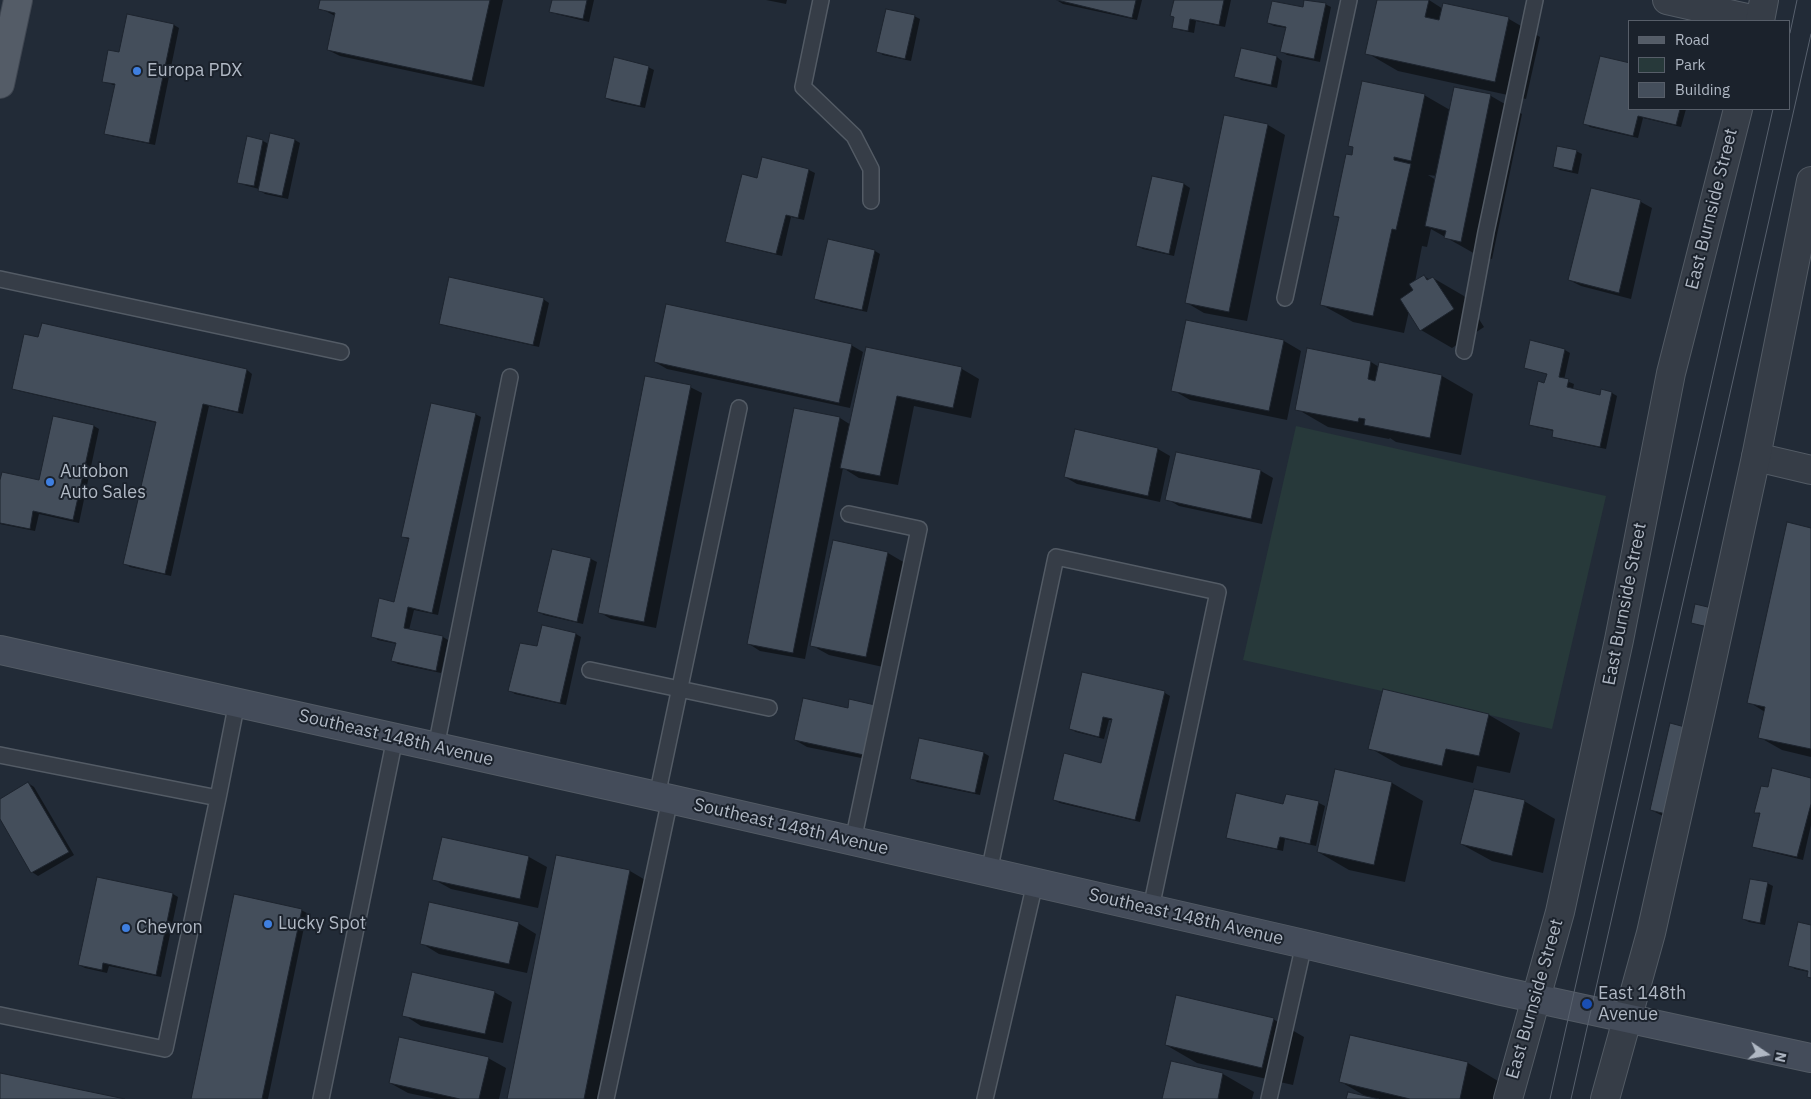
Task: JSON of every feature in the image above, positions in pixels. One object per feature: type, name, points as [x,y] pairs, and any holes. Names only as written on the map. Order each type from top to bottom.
[{"type":"main road","points":[[0,84],[18,0]]},
{"type":"main road","name":"Southeast 148th Avenue","points":[[0,650],[1151,908],[1535,998],[1811,1058]]},
{"type":"street","points":[[1667,0],[1694,3],[1756,20]]},
{"type":"street","points":[[1760,20],[1764,0]]},
{"type":"street","name":"East Burnside Street","points":[[1508,1099],[1560,912],[1619,640],[1671,373],[1738,110]]},
{"type":"street","points":[[1605,1099],[1651,933],[1756,457],[1811,181]]},
{"type":"street","points":[[1756,457],[1811,470]]},
{"type":"lane","points":[[821,0],[803,87],[854,136],[871,169],[871,201]]},
{"type":"lane","points":[[1285,298],[1349,0]]},
{"type":"lane","points":[[1464,351],[1486,232],[1535,0]]},
{"type":"lane","points":[[0,279],[341,352]]},
{"type":"lane","points":[[436,747],[510,378]]},
{"type":"lane","points":[[606,1099],[663,798],[680,689],[739,408]]},
{"type":"lane","points":[[849,514],[919,529],[853,841]]},
{"type":"lane","points":[[989,872],[1056,557],[1218,592],[1151,908]]},
{"type":"lane","points":[[590,670],[769,708]]},
{"type":"lane","points":[[0,1015],[165,1049],[237,702]]},
{"type":"lane","points":[[321,1099],[395,738]]},
{"type":"lane","points":[[0,755],[218,798]]},
{"type":"lane","points":[[985,1099],[1035,883]]},
{"type":"lane","points":[[1269,1099],[1304,944]]},
{"type":"green space","points":[[1296,426],[1606,496],[1552,729],[1243,660]]},
{"type":"building","points":[[320,0],[490,0],[472,81],[327,50],[335,13],[318,9]]},
{"type":"building","points":[[552,0],[587,0],[583,19],[549,12]]},
{"type":"building","points":[[1057,0],[1136,0],[1132,18]]},
{"type":"building","points":[[1174,0],[1224,0],[1219,25],[1190,19],[1188,31],[1172,28],[1174,17],[1170,16]]},
{"type":"building","points":[[1304,0],[1326,3],[1314,59],[1280,52],[1286,27],[1267,23],[1272,1],[1303,7]]},
{"type":"building","points":[[1377,0],[1429,0],[1425,17],[1439,20],[1443,3],[1509,17],[1495,82],[1365,54]]},
{"type":"building","points":[[886,9],[915,15],[905,59],[876,52]]},
{"type":"building","points":[[127,14],[174,24],[149,143],[104,134],[115,84],[102,82],[108,50],[119,52]]},
{"type":"building","points":[[1241,48],[1277,56],[1271,85],[1234,77]]},
{"type":"building","points":[[1600,56],[1628,63],[1628,110],[1680,110],[1676,125],[1638,116],[1633,136],[1583,124]]},
{"type":"building","points":[[614,57],[649,66],[640,106],[605,98]]},
{"type":"building","points":[[1362,81],[1425,94],[1411,161],[1394,157],[1394,160],[1411,164],[1396,230],[1392,229],[1373,316],[1320,305],[1339,217],[1333,216],[1346,154],[1352,155],[1353,147],[1348,146]]},
{"type":"building","points":[[1454,87],[1491,94],[1461,242],[1444,238],[1446,231],[1425,226]]},
{"type":"building","points":[[1224,115],[1268,124],[1229,312],[1185,303]]},
{"type":"building","points":[[270,133],[295,139],[282,196],[258,191]]},
{"type":"building","points":[[247,136],[263,140],[254,186],[237,183]]},
{"type":"building","points":[[1557,146],[1577,150],[1572,171],[1553,167]]},
{"type":"building","points":[[762,157],[809,169],[798,218],[786,215],[776,254],[725,242],[742,174],[757,178]]},
{"type":"building","points":[[1152,176],[1184,183],[1169,254],[1136,246]]},
{"type":"building","points":[[1591,188],[1641,200],[1619,293],[1568,280]]},
{"type":"building","points":[[828,239],[875,250],[862,310],[814,299]]},
{"type":"building","points":[[1424,275],[1427,280],[1433,277],[1454,309],[1420,331],[1400,299],[1413,290],[1409,284]]},
{"type":"building","points":[[449,277],[544,298],[533,345],[439,324]]},
{"type":"building","points":[[666,304],[852,344],[839,403],[654,362]]},
{"type":"building","points":[[1186,320],[1284,340],[1269,411],[1171,391]]},
{"type":"building","points":[[42,323],[247,369],[238,412],[203,404],[165,574],[123,564],[156,422],[12,389],[24,334],[38,337]]},
{"type":"building","points":[[1530,340],[1565,349],[1559,377],[1569,379],[1567,387],[1600,395],[1601,389],[1612,392],[1600,447],[1552,437],[1553,430],[1529,425],[1538,381],[1544,383],[1547,374],[1524,368]]},
{"type":"building","points":[[866,347],[962,367],[953,408],[897,396],[880,476],[840,468]]},
{"type":"building","points":[[1307,348],[1371,361],[1368,379],[1375,381],[1379,362],[1442,375],[1430,438],[1364,425],[1365,419],[1359,418],[1358,422],[1295,410]]},
{"type":"building","points":[[645,376],[691,385],[644,622],[598,613]]},
{"type":"building","points":[[431,403],[476,413],[432,613],[408,607],[404,628],[443,636],[436,671],[391,661],[396,643],[371,637],[379,598],[394,602],[409,538],[401,537]]},
{"type":"building","points":[[794,408],[840,417],[793,653],[747,644]]},
{"type":"building","points":[[53,416],[94,425],[73,520],[33,511],[30,529],[0,523],[0,480],[2,472],[39,480]]},
{"type":"building","points":[[1075,429],[1158,448],[1148,496],[1064,477]]},
{"type":"building","points":[[1176,452],[1261,470],[1251,519],[1165,500]]},
{"type":"building","points":[[1787,522],[1811,528],[1811,749],[1758,738],[1765,707],[1747,703]]},
{"type":"building","points":[[833,540],[888,552],[866,657],[810,646]]},
{"type":"building","points":[[552,549],[591,558],[577,622],[537,612]]},
{"type":"building","points":[[1695,604],[1712,608],[1708,627],[1691,623]]},
{"type":"building","points":[[542,625],[576,633],[560,703],[508,691],[520,643],[537,646]]},
{"type":"building","points":[[1082,672],[1165,691],[1135,820],[1053,800],[1064,753],[1101,763],[1112,719],[1103,717],[1099,737],[1069,729]]},
{"type":"building","points":[[1383,689],[1489,714],[1479,756],[1446,749],[1442,766],[1368,749]]},
{"type":"building","points":[[803,698],[848,708],[849,699],[875,705],[864,755],[794,740]]},
{"type":"building","points":[[1670,723],[1685,727],[1666,814],[1650,810]]},
{"type":"building","points":[[919,738],[984,752],[975,793],[910,779]]},
{"type":"building","points":[[1772,768],[1811,778],[1811,804],[1797,857],[1752,847],[1760,813],[1754,813],[1761,786],[1768,787]]},
{"type":"building","points":[[1335,769],[1392,782],[1374,865],[1317,852]]},
{"type":"building","points":[[28,782],[69,852],[31,873],[0,819],[0,799]]},
{"type":"building","points":[[1474,789],[1525,800],[1512,856],[1460,844]]},
{"type":"building","points":[[1236,793],[1283,804],[1286,794],[1319,801],[1310,844],[1280,837],[1277,849],[1226,838]]},
{"type":"building","points":[[442,837],[529,856],[520,899],[432,880]]},
{"type":"building","points":[[556,855],[630,870],[584,1099],[507,1099]]},
{"type":"building","name":"Chevron","points":[[97,877],[173,893],[156,975],[103,963],[102,970],[78,965]]},
{"type":"building","points":[[1750,879],[1768,882],[1760,923],[1742,919]]},
{"type":"building","points":[[234,894],[302,909],[262,1099],[191,1099]]},
{"type":"building","points":[[429,902],[519,922],[509,964],[420,944]]},
{"type":"building","points":[[1798,922],[1811,925],[1811,978],[1807,977],[1808,971],[1788,966]]},
{"type":"building","points":[[412,972],[495,991],[485,1034],[402,1016]]},
{"type":"building","points":[[1176,995],[1274,1018],[1262,1068],[1165,1045]]},
{"type":"building","points":[[1350,1035],[1468,1062],[1460,1099],[1410,1099],[1339,1082]]},
{"type":"building","points":[[399,1037],[489,1057],[479,1099],[460,1099],[389,1083]]},
{"type":"building","points":[[1171,1061],[1223,1073],[1218,1099],[1162,1099]]},
{"type":"building","points":[[0,1073],[125,1099],[0,1099]]},
{"type":"building","points":[[1348,1092],[1379,1099],[1346,1099]]},
{"type":"tram line","points":[[1791,28],[1797,0]]},
{"type":"tram line","points":[[1571,1099],[1811,34]]},
{"type":"tram line","points":[[1550,1099],[1773,110]]},
{"type":"place","name":"Europa PDX","points":[[137,71]]},
{"type":"place","name":"Autobon Auto Sales","points":[[50,482]]},
{"type":"place","name":"Lucky Spot","points":[[268,924]]},
{"type":"place","name":"Chevron","points":[[126,928]]},
{"type":"place","name":"East 148th Avenue","points":[[1587,1004]]}]
